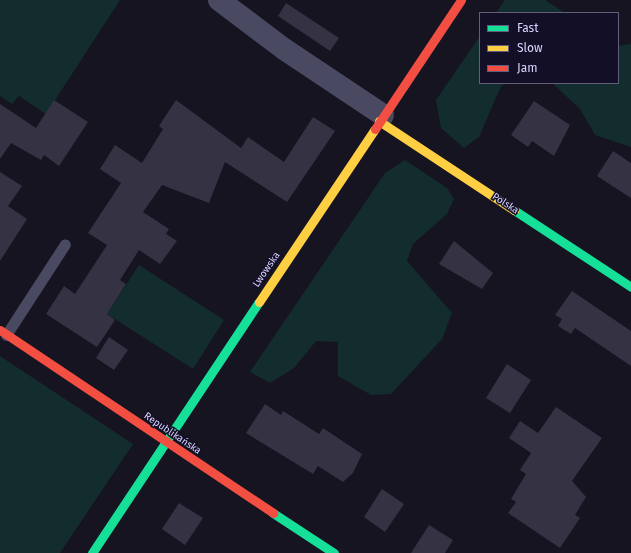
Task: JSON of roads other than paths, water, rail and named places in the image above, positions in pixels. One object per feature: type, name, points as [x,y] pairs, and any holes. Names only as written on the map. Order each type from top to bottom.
[{"type":"street","name":"Polska","points":[[219,0],[284,49],[381,118],[631,287]]},
{"type":"street","name":"Lwowska","points":[[92,553],[461,0]]},
{"type":"street","name":"Republikańska","points":[[3,332],[165,443],[334,553]]},
{"type":"lane","points":[[3,332],[65,244]]}]
